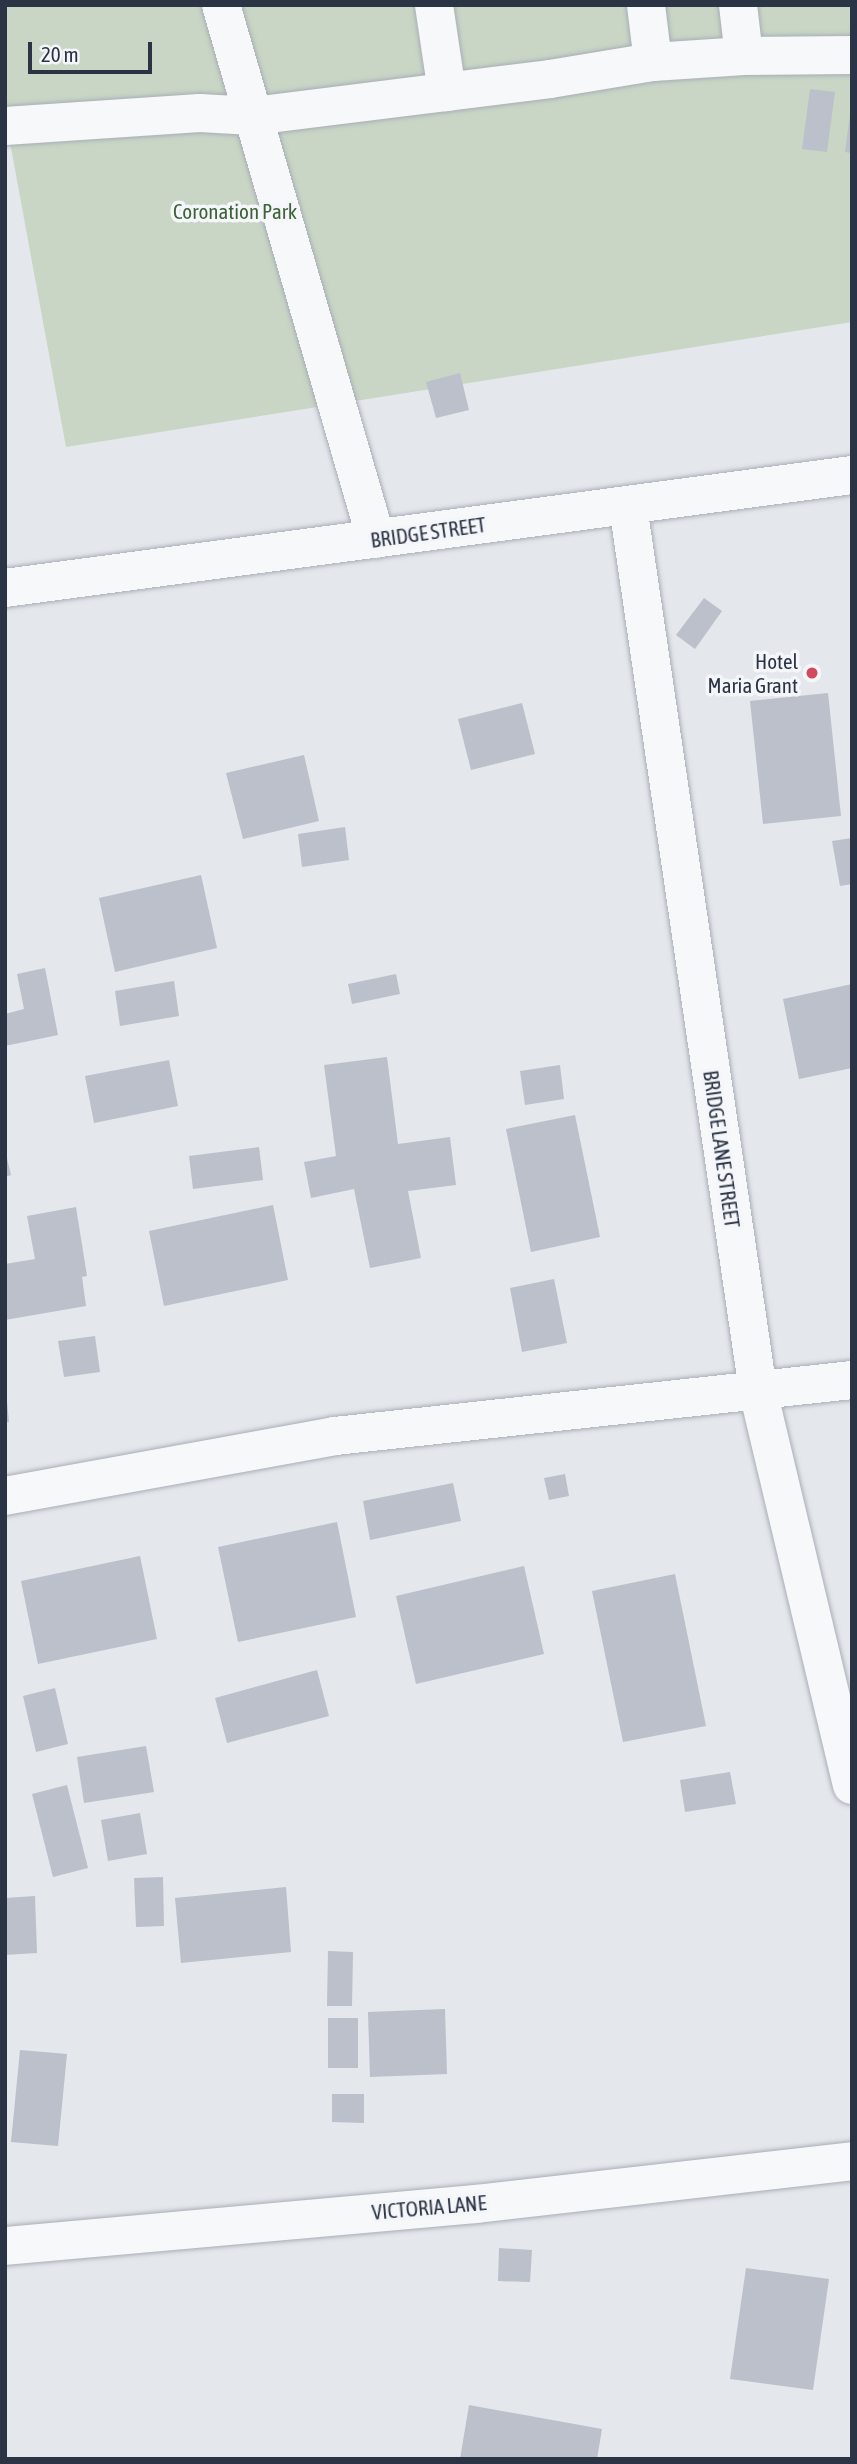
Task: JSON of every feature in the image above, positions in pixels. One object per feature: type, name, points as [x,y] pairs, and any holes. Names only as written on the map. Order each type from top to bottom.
[{"type":"street","points":[[220,5],[376,539]]},
{"type":"street","points":[[433,5],[447,92]]},
{"type":"street","points":[[646,5],[653,62]]},
{"type":"street","points":[[738,5],[744,56]]},
{"type":"street","points":[[5,125],[200,113],[253,116],[447,92],[653,62],[744,56],[852,55]]},
{"type":"street","name":"BRIDGE STREET","points":[[5,588],[852,475]]},
{"type":"street","name":"BRIDGE LANE STREET","points":[[628,506],[758,1391],[852,1785]]},
{"type":"street","points":[[5,1496],[335,1436],[852,1380]]},
{"type":"street","name":"VICTORIA LANE","points":[[5,2246],[476,2204],[852,2161]]},
{"type":"green space","name":"Coronation Park","points":[[5,5],[852,5],[852,322],[66,447],[5,115]]},
{"type":"building","points":[[810,89],[835,92],[827,152],[802,149]]},
{"type":"building","points":[[852,114],[852,153],[845,152]]},
{"type":"building","points":[[460,373],[469,410],[436,418],[426,382]]},
{"type":"building","points":[[704,598],[722,611],[695,649],[676,635]]},
{"type":"building","points":[[828,693],[841,816],[763,824],[750,701]]},
{"type":"building","points":[[522,703],[535,754],[471,770],[458,719]]},
{"type":"building","points":[[304,755],[319,821],[243,839],[226,773]]},
{"type":"building","points":[[345,827],[349,860],[302,867],[298,834]]},
{"type":"building","points":[[852,838],[852,884],[840,886],[832,841]]},
{"type":"building","points":[[201,875],[217,948],[115,972],[99,898]]},
{"type":"building","points":[[45,968],[58,1035],[5,1046],[5,1014],[24,1009],[17,974]]},
{"type":"building","points":[[396,974],[400,994],[352,1004],[348,984]]},
{"type":"building","points":[[174,981],[179,1016],[120,1026],[115,991]]},
{"type":"building","points":[[852,984],[852,1068],[799,1079],[783,999]]},
{"type":"building","points":[[387,1057],[398,1144],[450,1137],[456,1185],[408,1191],[421,1258],[370,1268],[354,1189],[311,1198],[304,1162],[336,1156],[324,1065]]},
{"type":"building","points":[[169,1060],[178,1106],[94,1123],[85,1076]]},
{"type":"building","points":[[560,1065],[564,1099],[525,1105],[520,1071]]},
{"type":"building","points":[[575,1115],[600,1237],[531,1252],[506,1129]]},
{"type":"building","points":[[259,1147],[263,1180],[193,1189],[189,1156]]},
{"type":"building","points":[[5,1150],[11,1175],[5,1177]]},
{"type":"building","points":[[273,1205],[288,1280],[164,1306],[149,1231]]},
{"type":"building","points":[[76,1207],[87,1276],[82,1277],[86,1306],[5,1320],[5,1264],[35,1259],[27,1216]]},
{"type":"building","points":[[554,1279],[567,1343],[522,1352],[510,1288]]},
{"type":"building","points":[[95,1336],[100,1372],[64,1377],[58,1341]]},
{"type":"building","points":[[7,1402],[9,1422],[5,1422]]},
{"type":"building","points":[[565,1474],[569,1496],[549,1500],[544,1478]]},
{"type":"building","points":[[453,1483],[461,1521],[370,1540],[363,1501]]},
{"type":"building","points":[[337,1522],[356,1617],[238,1642],[218,1547]]},
{"type":"building","points":[[140,1556],[157,1639],[38,1664],[21,1581]]},
{"type":"building","points":[[524,1566],[544,1654],[416,1684],[396,1596]]},
{"type":"building","points":[[675,1574],[706,1726],[623,1742],[592,1591]]},
{"type":"building","points":[[317,1670],[329,1716],[227,1743],[215,1698]]},
{"type":"building","points":[[55,1688],[68,1744],[36,1752],[23,1696]]},
{"type":"building","points":[[146,1746],[154,1792],[84,1803],[77,1757]]},
{"type":"building","points":[[730,1772],[736,1804],[685,1812],[680,1780]]},
{"type":"building","points":[[67,1785],[88,1868],[53,1877],[32,1794]]},
{"type":"building","points":[[140,1813],[147,1854],[108,1861],[101,1820]]},
{"type":"building","points":[[163,1877],[164,1926],[136,1927],[134,1878]]},
{"type":"building","points":[[286,1887],[291,1952],[181,1963],[175,1898]]},
{"type":"building","points":[[35,1896],[37,1953],[5,1955],[5,1898]]},
{"type":"building","points":[[328,1951],[353,1952],[352,2006],[327,2006]]},
{"type":"building","points":[[445,2009],[447,2074],[370,2077],[368,2012]]},
{"type":"building","points":[[328,2018],[358,2018],[358,2068],[328,2068]]},
{"type":"building","points":[[20,2050],[67,2054],[58,2146],[11,2142]]},
{"type":"building","points":[[332,2094],[364,2094],[364,2123],[332,2122]]},
{"type":"building","points":[[499,2248],[532,2250],[530,2282],[498,2281]]},
{"type":"building","points":[[746,2268],[829,2279],[813,2390],[730,2379]]},
{"type":"building","points":[[469,2405],[602,2429],[597,2459],[460,2459]]},
{"type":"place","name":"Hotel Maria Grant","points":[[812,673]]}]
